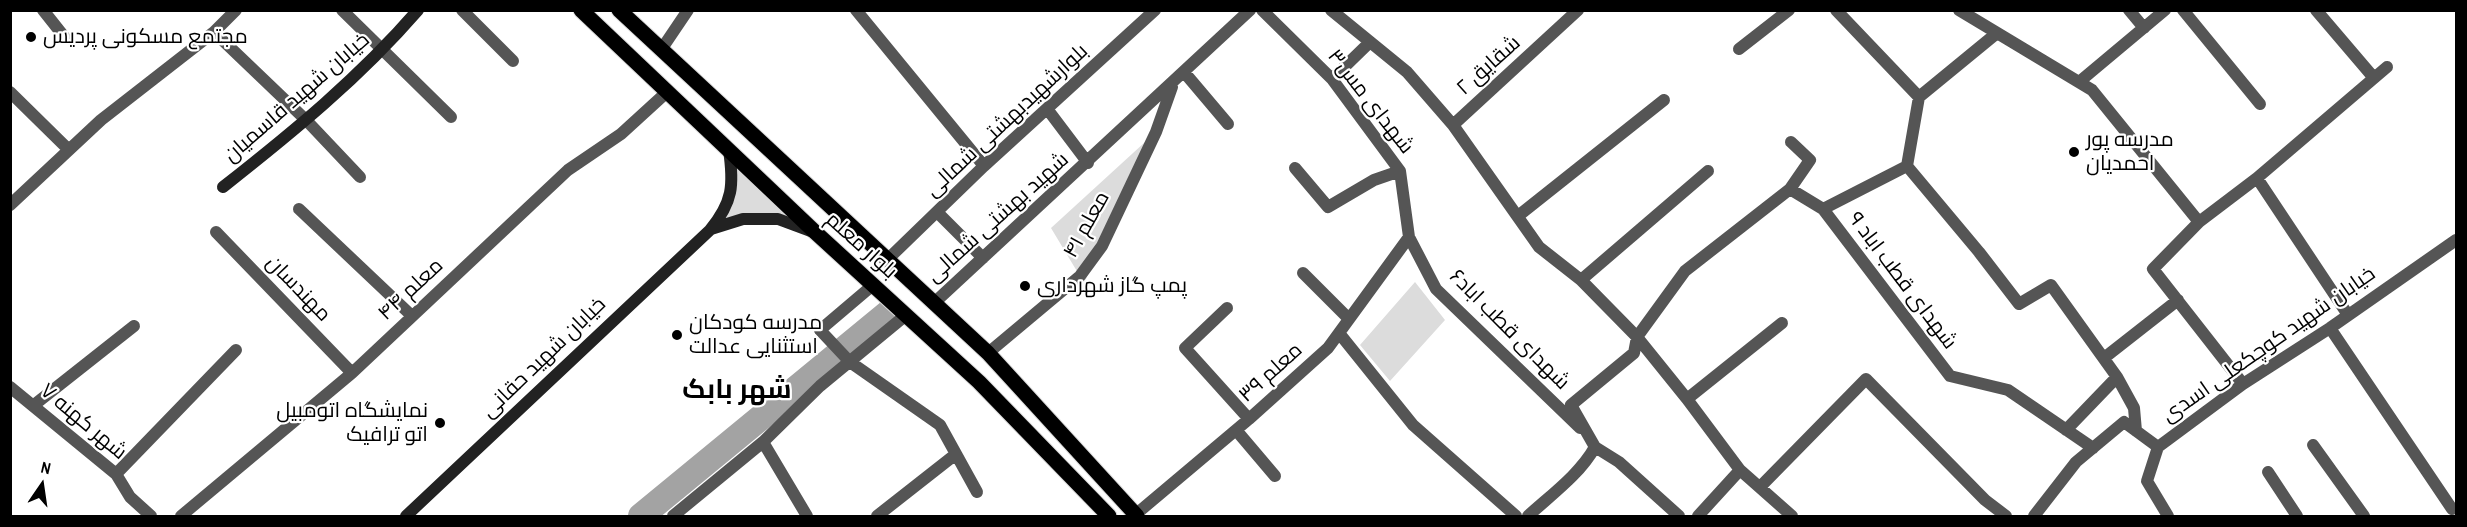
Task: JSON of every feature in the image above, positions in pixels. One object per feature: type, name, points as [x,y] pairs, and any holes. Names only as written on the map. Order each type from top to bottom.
[{"type":"main road","name":"خیابان شهید قاسمیان","points":[[223,187],[307,121],[383,51],[418,10]]},
{"type":"main road","name":"بلوار معلم","points":[[581,10],[1006,409],[1106,513]]},
{"type":"main road","name":"بلوار معلم","points":[[619,10],[988,353],[1136,516]]},
{"type":"main road","points":[[710,230],[723,214],[731,195],[733,175],[729,150]]},
{"type":"main road","points":[[710,230],[743,219],[778,219],[815,232]]},
{"type":"main road","name":"خیابان شهید حقانی","points":[[406,516],[710,230]]},
{"type":"main road","points":[[1106,513],[1119,497]]},
{"type":"street","points":[[43,10],[66,39]]},
{"type":"street","points":[[10,205],[101,120],[213,32],[236,10]]},
{"type":"street","points":[[342,10],[451,117]]},
{"type":"street","points":[[462,10],[513,61]]},
{"type":"street","points":[[662,50],[688,10]]},
{"type":"street","points":[[856,10],[984,166]]},
{"type":"street","name":"بلوارشهیدبهشتی شمالی","points":[[887,260],[984,166],[1155,10]]},
{"type":"street","points":[[1048,110],[1084,158],[1174,83],[1250,10]]},
{"type":"street","name":"شهدای مس۳","points":[[1262,10],[1332,79],[1401,171],[1409,237]]},
{"type":"street","points":[[1331,10],[1407,72],[1453,125],[1539,247],[1581,280],[1637,337],[1740,470],[1792,516]]},
{"type":"street","name":"شقایق ۲","points":[[1453,125],[1578,10]]},
{"type":"street","points":[[1739,50],[1789,10]]},
{"type":"street","points":[[1836,10],[1919,98]]},
{"type":"street","points":[[1959,10],[2092,90],[2199,222]]},
{"type":"street","points":[[2129,10],[2144,28]]},
{"type":"street","points":[[2079,82],[2165,10]]},
{"type":"street","points":[[2182,10],[2260,104]]},
{"type":"street","points":[[2316,10],[2374,78]]},
{"type":"street","points":[[213,32],[307,121],[360,177]]},
{"type":"street","points":[[1997,33],[1919,98],[1907,166],[2019,304],[2051,285],[2118,377],[2134,408],[2136,431]]},
{"type":"street","points":[[1332,79],[1369,43]]},
{"type":"street","points":[[2243,384],[2153,269],[2199,222],[2257,178],[2387,67]]},
{"type":"street","points":[[1184,72],[1228,124]]},
{"type":"street","name":"معلم ۴۱","points":[[988,353],[1080,276],[1102,246],[1156,132],[1174,83]]},
{"type":"street","points":[[10,92],[69,150]]},
{"type":"street","name":"معلم ۴۴","points":[[180,516],[352,373],[568,170],[621,134],[667,92]]},
{"type":"street","points":[[1518,216],[1664,100]]},
{"type":"street","points":[[1679,516],[1619,462],[1594,444],[1571,405],[1634,353],[1637,337],[1685,271],[1790,189],[1810,160],[1791,142]]},
{"type":"street","name":"شهید بهشتی شمالی","points":[[934,303],[1084,158]]},
{"type":"street","points":[[1790,189],[1823,209],[1907,166]]},
{"type":"street","points":[[1295,168],[1328,207],[1374,180],[1401,171]]},
{"type":"street","points":[[1581,280],[1708,171]]},
{"type":"street","points":[[2257,178],[2348,315]]},
{"type":"street","points":[[299,209],[412,316]]},
{"type":"street","name":"شهدای قطب اباد ۹","points":[[1823,209],[1950,376],[2008,390],[2066,430]]},
{"type":"street","points":[[937,212],[983,258]]},
{"type":"street","name":"مهندسان","points":[[216,232],[352,373]]},
{"type":"street","name":"معلم ۳۹","points":[[1136,516],[1328,348],[1409,237]]},
{"type":"street","name":"شهدای قطب اباد۶","points":[[1409,237],[1436,288],[1594,444]]},
{"type":"street","name":"خیابان شهید کوچکعلی اسدی","points":[[2034,516],[2076,462],[2124,422],[2157,447],[2243,384],[2330,328],[2457,240]]},
{"type":"street","points":[[1304,273],[1349,319]]},
{"type":"street","points":[[873,285],[820,330],[850,362],[940,425],[977,492]]},
{"type":"street","points":[[2104,358],[2178,300]]},
{"type":"street","points":[[1227,308],[1185,348],[1249,419]]},
{"type":"street","points":[[673,516],[763,442],[820,386],[906,315]]},
{"type":"street","points":[[1687,399],[1782,323]]},
{"type":"street","points":[[34,405],[134,326]]},
{"type":"street","points":[[2330,328],[2454,508],[2440,516]]},
{"type":"street","points":[[1339,333],[1413,425],[1516,516]]},
{"type":"street","points":[[116,474],[236,350]]},
{"type":"street","points":[[2093,448],[2066,430],[2118,377]]},
{"type":"street","points":[[1760,487],[1866,379],[1985,500],[2006,516]]},
{"type":"street","name":"شهر کهنه ۷","points":[[10,387],[116,474],[130,497],[151,516]]},
{"type":"street","points":[[1236,430],[1275,476]]},
{"type":"street","points":[[763,442],[807,516]]},
{"type":"street","points":[[1528,516],[1589,458],[1594,444]]},
{"type":"street","points":[[2313,445],[2364,516]]},
{"type":"street","points":[[2157,447],[2147,481],[2168,516]]},
{"type":"street","points":[[878,516],[956,454]]},
{"type":"street","points":[[1698,516],[1740,470]]},
{"type":"street","points":[[2268,472],[2297,516]]},
{"type":"shaded area","points":[[1156,132],[1084,283],[1051,228]]},
{"type":"shaded area","points":[[732,160],[805,227],[779,218],[715,226],[725,215]]},
{"type":"shaded area","points":[[1415,282],[1445,320],[1390,381],[1360,345]]},
{"type":"waterway","points":[[641,516],[888,313]]},
{"type":"place","name":"مجتمع مسکونی پردیس","points":[[31,37]]},
{"type":"place","name":"مدرسه پور احمدیان","points":[[2074,152]]},
{"type":"place","name":"پمپ گاز شهرداری","points":[[1025,286]]},
{"type":"place","name":"مدرسه کودکان استثنایی عدالت","points":[[677,335]]},
{"type":"place","name":"نمایشگاه اتومبیل اتو ترافیک","points":[[440,423]]},
{"type":"district","name":"شهر بابک","points":[[737,391]]}]
